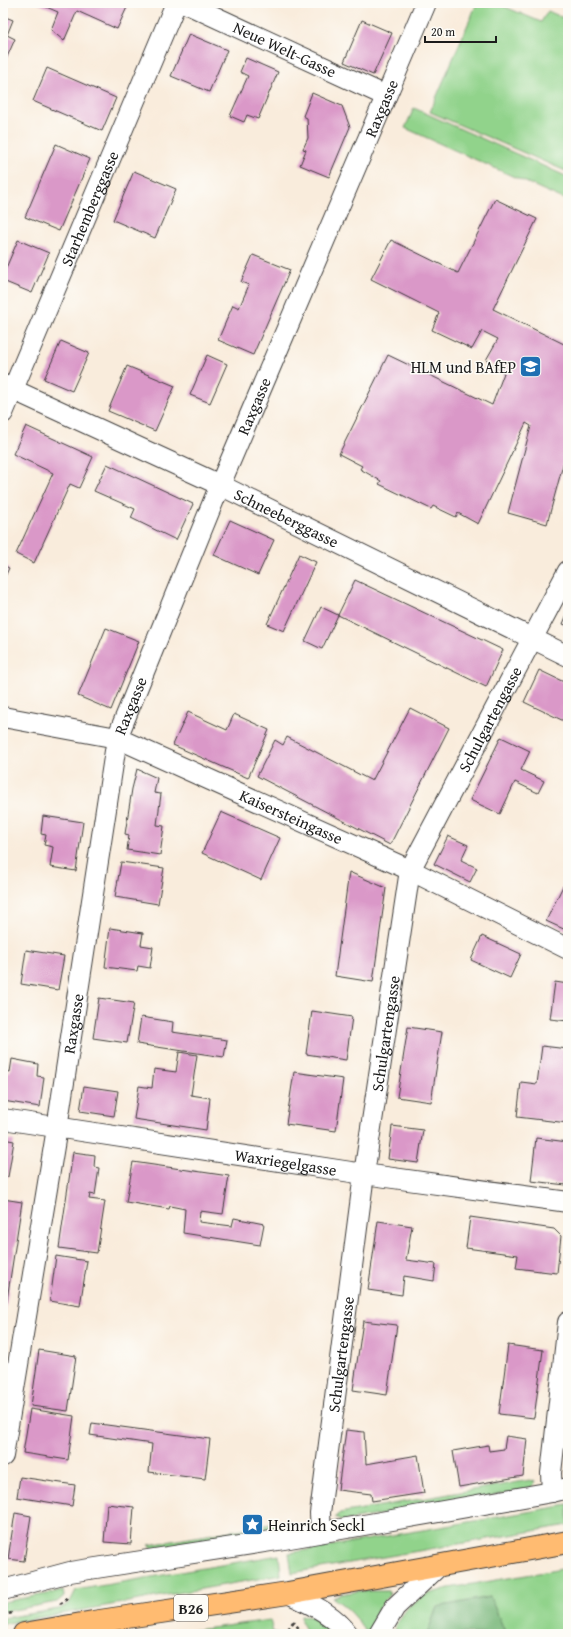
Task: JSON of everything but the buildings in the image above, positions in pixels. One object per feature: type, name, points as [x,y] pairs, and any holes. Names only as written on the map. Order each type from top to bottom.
[{"type":"main road","name":"B26","points":[[24,1634],[93,1622],[288,1593],[568,1542]]},
{"type":"street","name":"Starhemberggasse","points":[[3,414],[8,387],[176,3]]},
{"type":"street","name":"Neue Welt-Gasse","points":[[185,3],[386,96]]},
{"type":"street","name":"Raxgasse","points":[[3,1456],[57,1128],[117,738],[220,485],[426,3]]},
{"type":"street","name":"Schneeberggasse","points":[[8,387],[220,485],[568,656]]},
{"type":"street","name":"Schulgartengasse","points":[[321,1532],[320,1513],[364,1174],[410,870],[533,640],[568,571]]},
{"type":"street","name":"Kaisersteingasse","points":[[3,717],[117,738],[410,870],[568,949]]},
{"type":"street","name":"Waxriegelgasse","points":[[3,1119],[364,1174],[568,1202]]},
{"type":"street","points":[[3,1590],[70,1572],[321,1532],[560,1490],[551,1473],[568,1322]]},
{"type":"street","points":[[379,1634],[395,1607],[440,1565]]},
{"type":"street","points":[[288,1593],[326,1613],[342,1626],[348,1634]]},
{"type":"path","points":[[285,1634],[293,1622]]},
{"type":"green space","points":[[477,3],[496,3],[541,22],[548,11],[568,20],[568,172],[430,112]]},
{"type":"green space","points":[[414,108],[568,177],[568,201],[405,128]]},
{"type":"green space","points":[[530,1480],[536,1482],[530,1489],[343,1521],[335,1517],[340,1513]]},
{"type":"green space","points":[[568,1505],[568,1525],[292,1573],[289,1553]]},
{"type":"green space","points":[[277,1523],[278,1532],[157,1552],[149,1545]]},
{"type":"green space","points":[[279,1555],[281,1575],[3,1624],[3,1618],[59,1609],[69,1604],[76,1590]]},
{"type":"green space","points":[[568,1568],[568,1625],[566,1634],[506,1634],[490,1597],[437,1607],[427,1634],[393,1634],[396,1624],[408,1607],[425,1595],[449,1588]]},
{"type":"green space","points":[[63,1591],[64,1596],[57,1602],[3,1612],[3,1602]]},
{"type":"green space","points":[[359,1591],[388,1591],[390,1594],[378,1609],[369,1631],[364,1631],[351,1612],[333,1598],[341,1594]]},
{"type":"green space","points":[[490,1597],[506,1634],[427,1634],[437,1607]]},
{"type":"green space","points":[[301,1616],[321,1620],[332,1629],[335,1634],[308,1634],[301,1621]]},
{"type":"green space","points":[[270,1620],[273,1632],[282,1634],[166,1634]]},
{"type":"place","name":"HLM und BAfEP","points":[[531,367]]},
{"type":"place","name":"Heinrich Seckl","points":[[252,1525]]}]
